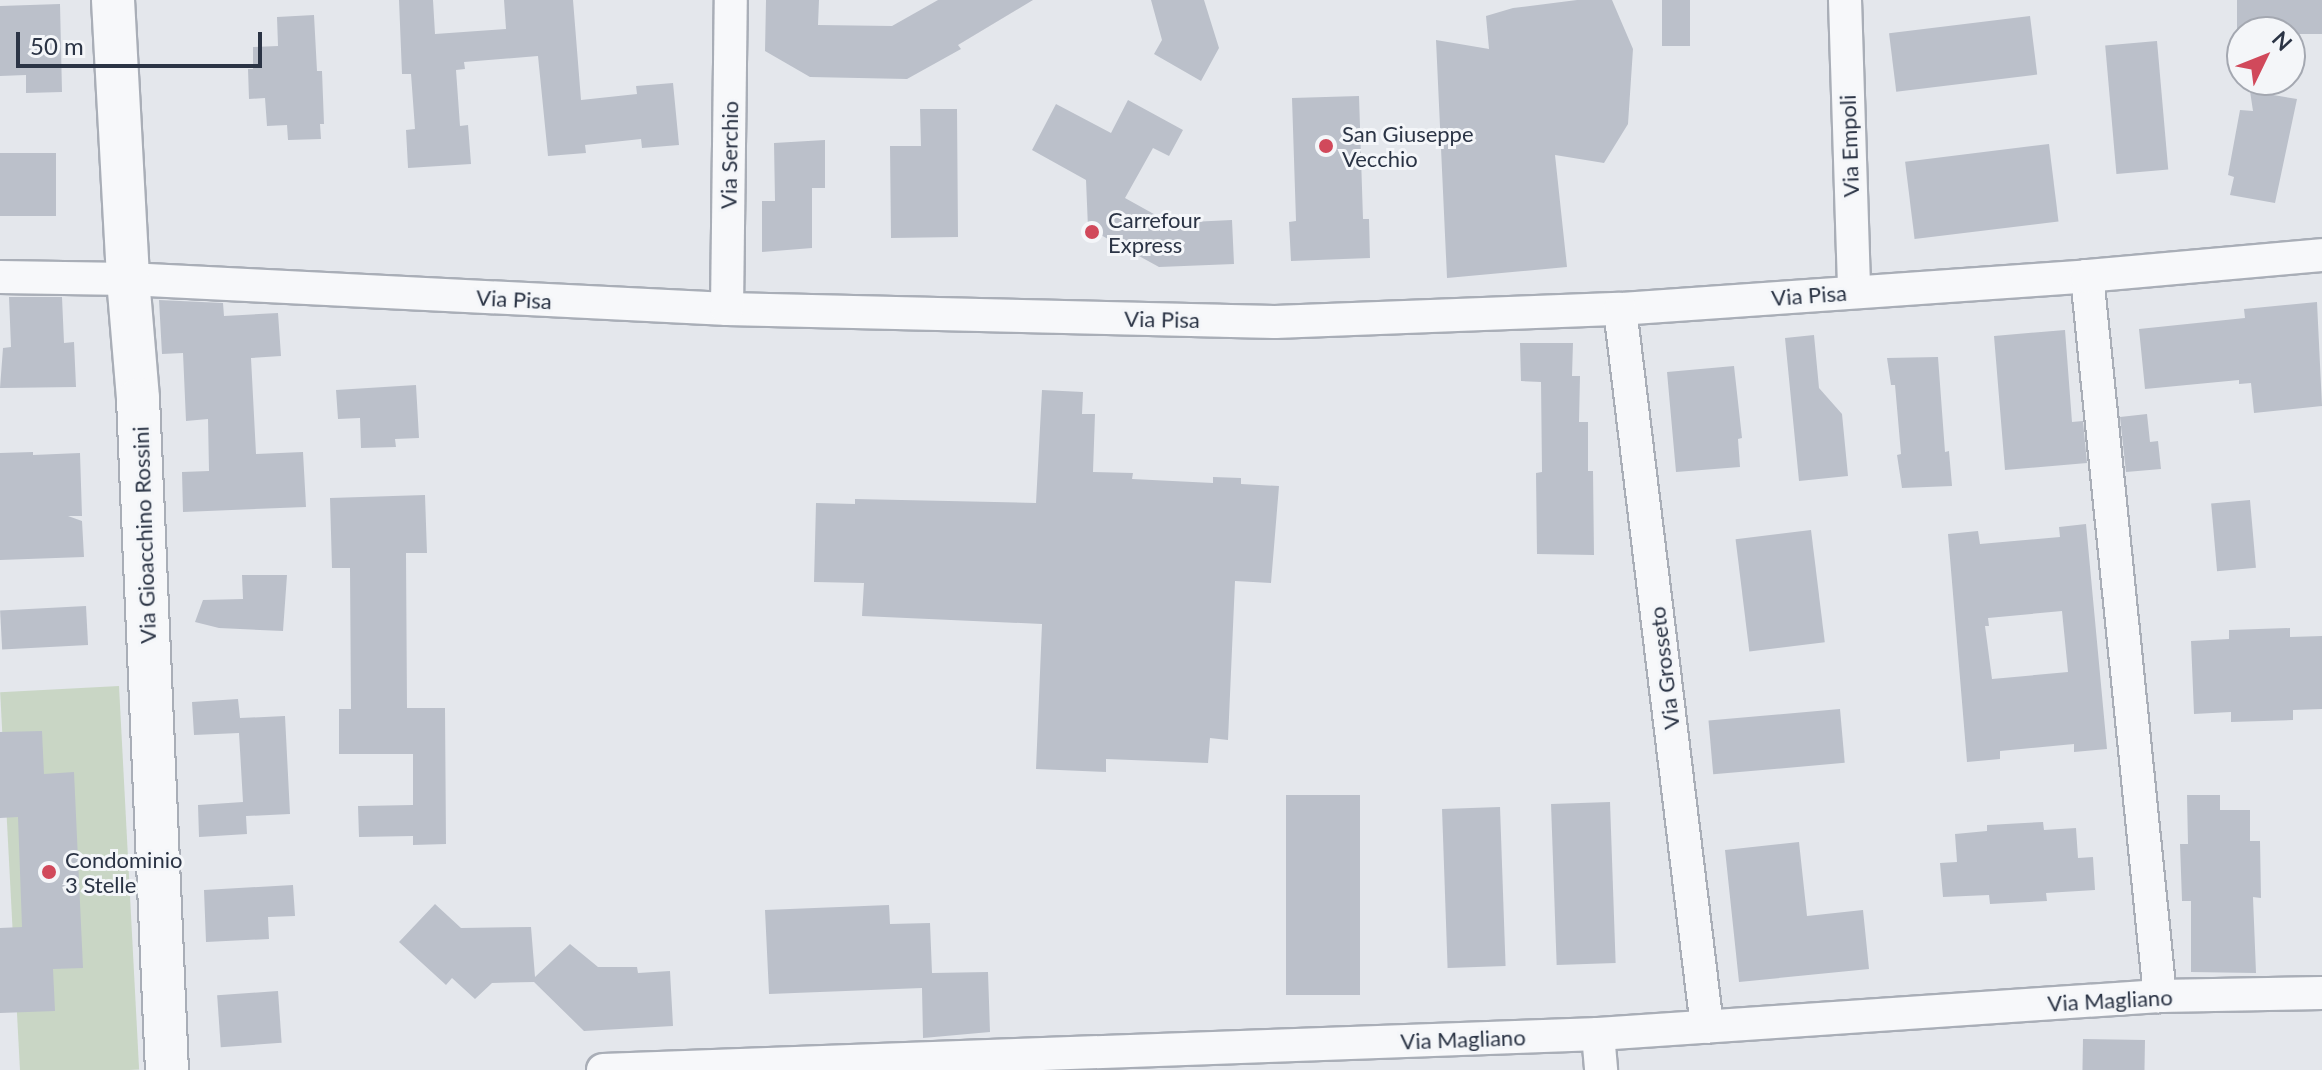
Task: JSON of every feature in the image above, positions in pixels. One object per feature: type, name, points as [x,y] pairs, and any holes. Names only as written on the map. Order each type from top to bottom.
[{"type":"street","name":"Via Gioacchino Rossini","points":[[113,0],[128,279],[138,399],[167,1070]]},
{"type":"street","name":"Via Serchio","points":[[727,309],[731,0]]},
{"type":"street","name":"Via Empoli","points":[[1845,0],[1854,291]]},
{"type":"street","name":"Via Pisa","points":[[0,277],[128,279],[727,309],[1275,322],[1620,309],[2087,276],[2322,255]]},
{"type":"street","points":[[2087,276],[2160,996]]},
{"type":"street","name":"Via Grosseto","points":[[1620,309],[1707,1027]]},
{"type":"street","name":"Via Magliano","points":[[603,1070],[727,1068],[1598,1034],[2160,996],[2322,993]]},
{"type":"street","points":[[1598,1034],[1601,1070]]},
{"type":"green space","points":[[119,686],[139,1069],[20,1070],[0,692]]},
{"type":"building","points":[[399,0],[433,0],[435,34],[506,29],[504,0],[573,0],[581,100],[637,94],[636,86],[673,83],[679,145],[642,148],[641,139],[585,145],[586,153],[548,156],[538,56],[464,62],[465,69],[456,70],[460,126],[468,125],[471,164],[408,168],[406,130],[415,129],[411,74],[402,74]]},
{"type":"building","points":[[766,0],[819,0],[818,25],[892,26],[938,0],[1033,0],[958,45],[961,49],[907,79],[810,77],[765,51]]},
{"type":"building","points":[[1151,0],[1204,0],[1219,48],[1201,81],[1154,54],[1162,40]]},
{"type":"building","points":[[1577,0],[1612,0],[1633,49],[1628,124],[1604,163],[1555,155],[1567,267],[1447,278],[1436,40],[1489,49],[1486,16],[1513,8]]},
{"type":"building","points":[[1662,0],[1690,0],[1690,46],[1662,46]]},
{"type":"building","points":[[2237,0],[2322,0],[2322,34],[2306,34],[2306,16],[2237,16]]},
{"type":"building","points":[[60,4],[62,92],[26,93],[26,75],[0,76],[0,6]]},
{"type":"building","points":[[314,15],[317,71],[322,71],[324,124],[320,124],[321,139],[288,140],[287,125],[267,126],[265,98],[249,99],[248,69],[253,69],[253,47],[278,46],[277,17]]},
{"type":"building","points":[[2030,16],[2037,75],[1896,92],[1889,33]]},
{"type":"building","points":[[2157,41],[2168,170],[2116,174],[2105,46]]},
{"type":"building","points":[[1359,96],[1363,219],[1369,219],[1370,258],[1291,261],[1289,222],[1296,221],[1292,98]]},
{"type":"building","points":[[2251,96],[2297,99],[2275,203],[2230,195],[2234,177],[2228,175],[2240,110],[2253,111]]},
{"type":"building","points":[[1128,100],[1183,130],[1169,156],[1153,148],[1125,198],[1170,223],[1232,220],[1234,264],[1159,267],[1088,228],[1086,180],[1032,150],[1056,104],[1111,133]]},
{"type":"building","points":[[920,109],[957,109],[958,237],[891,238],[890,146],[921,146]]},
{"type":"building","points":[[825,140],[825,188],[812,188],[812,248],[762,252],[762,201],[775,201],[774,143]]},
{"type":"building","points":[[2049,144],[2059,221],[1915,239],[1905,162]]},
{"type":"building","points":[[0,153],[56,153],[56,216],[0,216]]},
{"type":"building","points":[[9,297],[62,297],[64,343],[74,342],[76,387],[0,388],[3,348],[11,347]]},
{"type":"building","points":[[159,300],[223,303],[224,316],[278,313],[281,356],[251,358],[256,454],[303,452],[306,507],[183,512],[182,472],[209,471],[208,419],[186,421],[183,353],[162,354]]},
{"type":"building","points":[[2317,302],[2322,406],[2254,413],[2251,383],[2239,384],[2239,380],[2145,389],[2139,329],[2245,318],[2244,309]]},
{"type":"building","points":[[2065,330],[2072,422],[2083,421],[2087,463],[2005,470],[1994,336]]},
{"type":"building","points":[[1814,335],[1819,388],[1842,414],[1848,476],[1799,481],[1785,338]]},
{"type":"building","points":[[1520,343],[1573,343],[1572,376],[1580,376],[1579,422],[1588,422],[1588,471],[1593,471],[1594,555],[1537,554],[1536,473],[1542,472],[1541,382],[1521,381]]},
{"type":"building","points":[[1938,357],[1945,452],[1949,451],[1952,486],[1902,488],[1897,455],[1901,454],[1895,385],[1891,385],[1887,358]]},
{"type":"building","points":[[1734,366],[1742,438],[1738,439],[1740,467],[1676,472],[1667,372]]},
{"type":"building","points":[[416,385],[419,438],[395,439],[396,447],[361,448],[360,418],[338,419],[336,390]]},
{"type":"building","points":[[1042,390],[1083,392],[1082,414],[1095,414],[1093,472],[1133,473],[1132,479],[1213,483],[1213,477],[1241,478],[1241,484],[1279,486],[1271,583],[1235,581],[1228,740],[1210,738],[1208,763],[1106,759],[1106,772],[1036,769],[1042,624],[862,616],[864,583],[814,582],[816,503],[855,504],[855,499],[1036,503]]},
{"type":"building","points":[[2147,414],[2150,442],[2158,441],[2161,469],[2126,472],[2120,417]]},
{"type":"building","points":[[33,452],[33,455],[80,453],[82,516],[68,516],[82,521],[84,557],[0,560],[0,453]]},
{"type":"building","points":[[425,495],[427,553],[406,553],[407,708],[445,708],[446,844],[413,845],[413,836],[359,837],[358,806],[413,805],[413,754],[339,754],[339,709],[351,709],[350,568],[332,568],[330,498]]},
{"type":"building","points":[[2250,500],[2256,568],[2217,571],[2211,503]]},
{"type":"building","points":[[2086,524],[2107,749],[2074,752],[2074,744],[2000,751],[2000,759],[1967,762],[1948,534],[1978,531],[1980,544],[2060,537],[2059,527]],"holes":[[[2062,611],[2068,672],[1992,679],[1985,626],[1989,626],[1988,618]]]},
{"type":"building","points":[[1811,530],[1825,642],[1749,651],[1736,539]]},
{"type":"building","points":[[242,575],[287,575],[283,631],[219,628],[195,622],[203,600],[243,599]]},
{"type":"building","points":[[86,606],[88,645],[2,649],[0,611]]},
{"type":"building","points":[[2290,628],[2290,637],[2322,636],[2322,709],[2293,710],[2293,720],[2231,722],[2231,712],[2194,714],[2191,641],[2229,639],[2229,630]]},
{"type":"building","points":[[238,699],[240,718],[285,716],[290,814],[246,816],[247,834],[199,837],[198,805],[243,802],[239,733],[194,735],[192,702]]},
{"type":"building","points":[[1840,709],[1845,763],[1713,774],[1709,721]]},
{"type":"building","name":"Condominio 3 Stelle","points":[[42,731],[44,774],[74,772],[83,968],[53,969],[55,1011],[0,1013],[0,928],[22,927],[18,817],[0,818],[0,732]]},
{"type":"building","points":[[1286,795],[1360,795],[1360,995],[1286,995]]},
{"type":"building","points":[[2187,795],[2220,795],[2220,810],[2250,810],[2250,841],[2260,841],[2261,898],[2253,897],[2256,973],[2191,972],[2191,901],[2182,901],[2180,844],[2188,844]]},
{"type":"building","points":[[1610,802],[1616,963],[1557,965],[1551,804]]},
{"type":"building","points":[[1500,807],[1506,966],[1448,968],[1442,809]]},
{"type":"building","points":[[2043,822],[2044,830],[2076,828],[2078,858],[2093,857],[2095,890],[2046,893],[2047,901],[1990,904],[1989,895],[1943,897],[1940,863],[1957,862],[1955,834],[1987,831],[1987,825]]},
{"type":"building","points":[[1799,842],[1807,916],[1863,910],[1869,969],[1739,982],[1725,850]]},
{"type":"building","points":[[293,885],[295,916],[268,917],[269,939],[206,942],[204,890]]},
{"type":"building","points":[[435,904],[461,928],[531,927],[535,977],[570,944],[598,967],[637,967],[638,973],[670,971],[673,1026],[584,1031],[534,982],[492,983],[475,999],[452,978],[446,985],[399,942]]},
{"type":"building","points":[[889,905],[890,924],[930,923],[932,973],[988,972],[990,1032],[923,1038],[922,988],[769,994],[765,910]]},
{"type":"building","points":[[278,991],[282,1043],[221,1047],[217,995]]},
{"type":"building","points":[[2083,1039],[2145,1040],[2144,1070],[2082,1070]]},
{"type":"place","name":"San Giuseppe Vecchio","points":[[1326,146]]},
{"type":"place","name":"Carrefour Express","points":[[1092,232]]},
{"type":"place","name":"Condominio 3 Stelle","points":[[49,872]]}]
